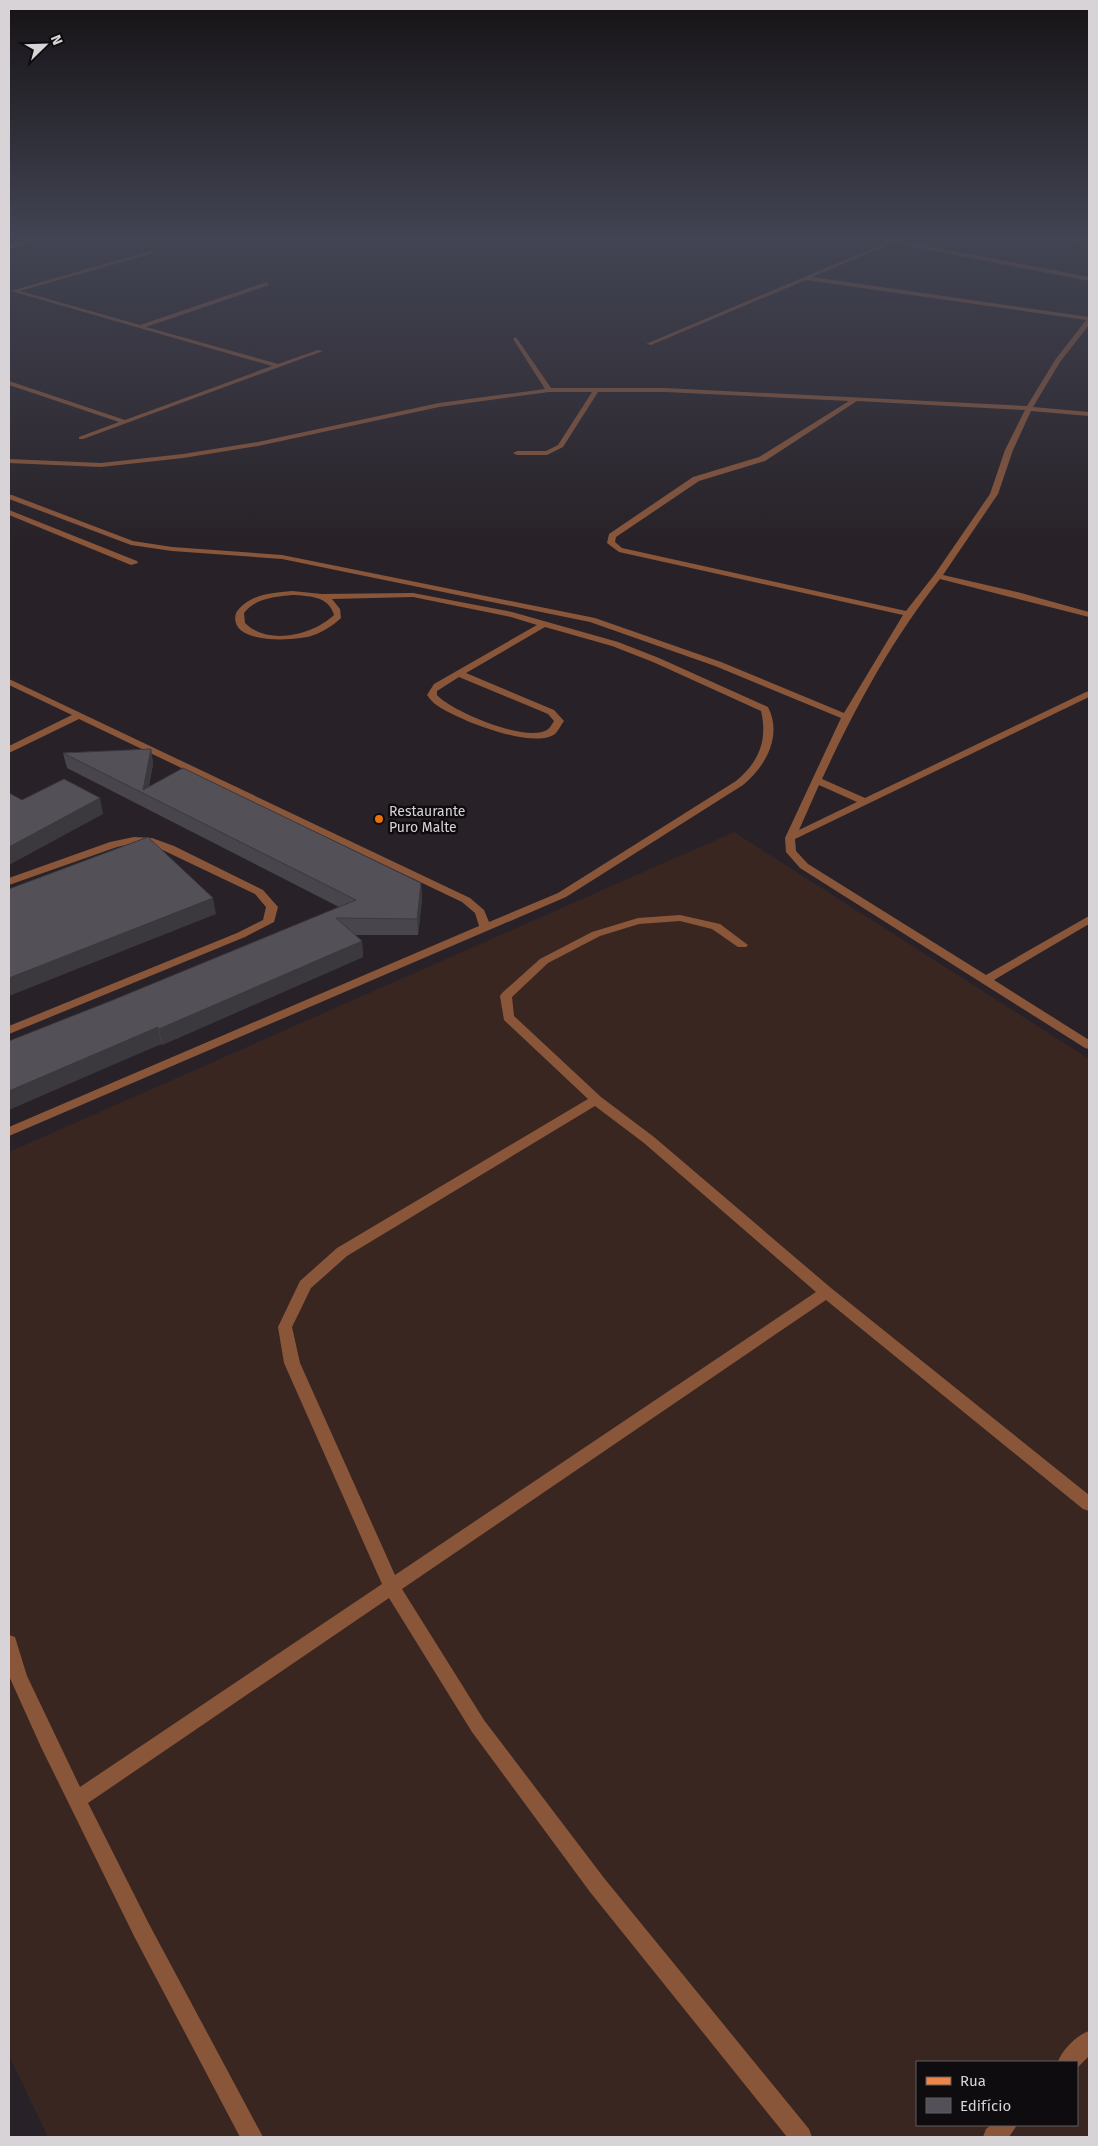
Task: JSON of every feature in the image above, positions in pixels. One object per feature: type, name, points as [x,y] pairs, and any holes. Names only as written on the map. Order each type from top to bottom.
[{"type":"street","points":[[188,340],[278,366]]},
{"type":"street","points":[[517,340],[548,390]]},
{"type":"street","points":[[649,344],[658,340]]},
{"type":"street","points":[[1073,340],[1057,361],[1028,410],[1009,450],[994,494],[938,576],[908,614],[846,717],[790,838],[791,852],[804,866],[987,979],[1089,1045]]},
{"type":"street","points":[[81,438],[320,352]]},
{"type":"street","points":[[9,383],[126,422]]},
{"type":"street","points":[[517,453],[547,453],[561,446],[597,389]]},
{"type":"street","points":[[9,460],[101,465],[183,456],[258,444],[439,405],[548,390],[665,390],[988,405],[1089,414]]},
{"type":"street","points":[[854,400],[762,459],[696,479],[612,536],[610,544],[619,550],[908,614]]},
{"type":"street","points":[[9,497],[131,543],[172,549],[282,557],[592,620],[718,664],[846,717]]},
{"type":"street","points":[[9,512],[134,563]]},
{"type":"street","points":[[938,576],[1018,595],[1089,615]]},
{"type":"street","points":[[9,1132],[562,895],[732,788],[760,762],[767,743],[768,720],[765,709],[749,700],[623,647],[512,615],[413,595],[320,597],[292,593],[262,598],[243,609],[239,616],[240,623],[246,629],[256,634],[271,637],[289,637],[321,630],[332,624],[338,616],[337,609],[331,602],[320,597]]},
{"type":"street","points":[[458,673],[551,712],[559,721],[557,726],[544,735],[535,737],[515,735],[440,704],[434,700],[433,691],[458,673],[544,624]]},
{"type":"street","points":[[9,682],[466,900],[480,912],[485,928]]},
{"type":"street","points":[[790,838],[1089,694]]},
{"type":"street","points":[[9,750],[80,716]]},
{"type":"street","points":[[816,780],[864,801]]},
{"type":"street","points":[[9,882],[114,844],[134,840],[152,842],[170,848],[259,892],[272,907],[268,922],[241,935],[9,1030]]},
{"type":"street","points":[[742,945],[716,926],[680,918],[638,922],[596,934],[544,962],[506,996],[508,1017],[596,1100],[649,1140],[826,1292],[1089,1504]]},
{"type":"street","points":[[987,979],[1089,919]]},
{"type":"street","points":[[596,1100],[342,1252],[305,1286],[285,1327],[292,1363],[391,1586],[478,1726],[597,1884],[801,2137]]},
{"type":"street","points":[[77,1800],[826,1292]]},
{"type":"street","points":[[9,1643],[18,1676],[46,1741],[142,1931],[252,2137]]},
{"type":"street","points":[[1069,2061],[1089,2041]]},
{"type":"street","points":[[994,2137],[1005,2126]]},
{"type":"shaded area","points":[[734,832],[1089,1059],[1089,2137],[48,2137],[9,2056],[9,1152]]},
{"type":"building","points":[[151,749],[143,790],[183,768],[421,883],[417,919],[336,918],[362,941],[159,1029],[158,1027],[9,1091],[9,1041],[356,900],[63,753]]},
{"type":"building","points":[[64,779],[100,798],[9,847],[9,793],[22,800]]},
{"type":"building","points":[[148,837],[213,898],[9,978],[9,889]]},
{"type":"place","name":"Restaurante Puro Malte","points":[[379,819]]}]
